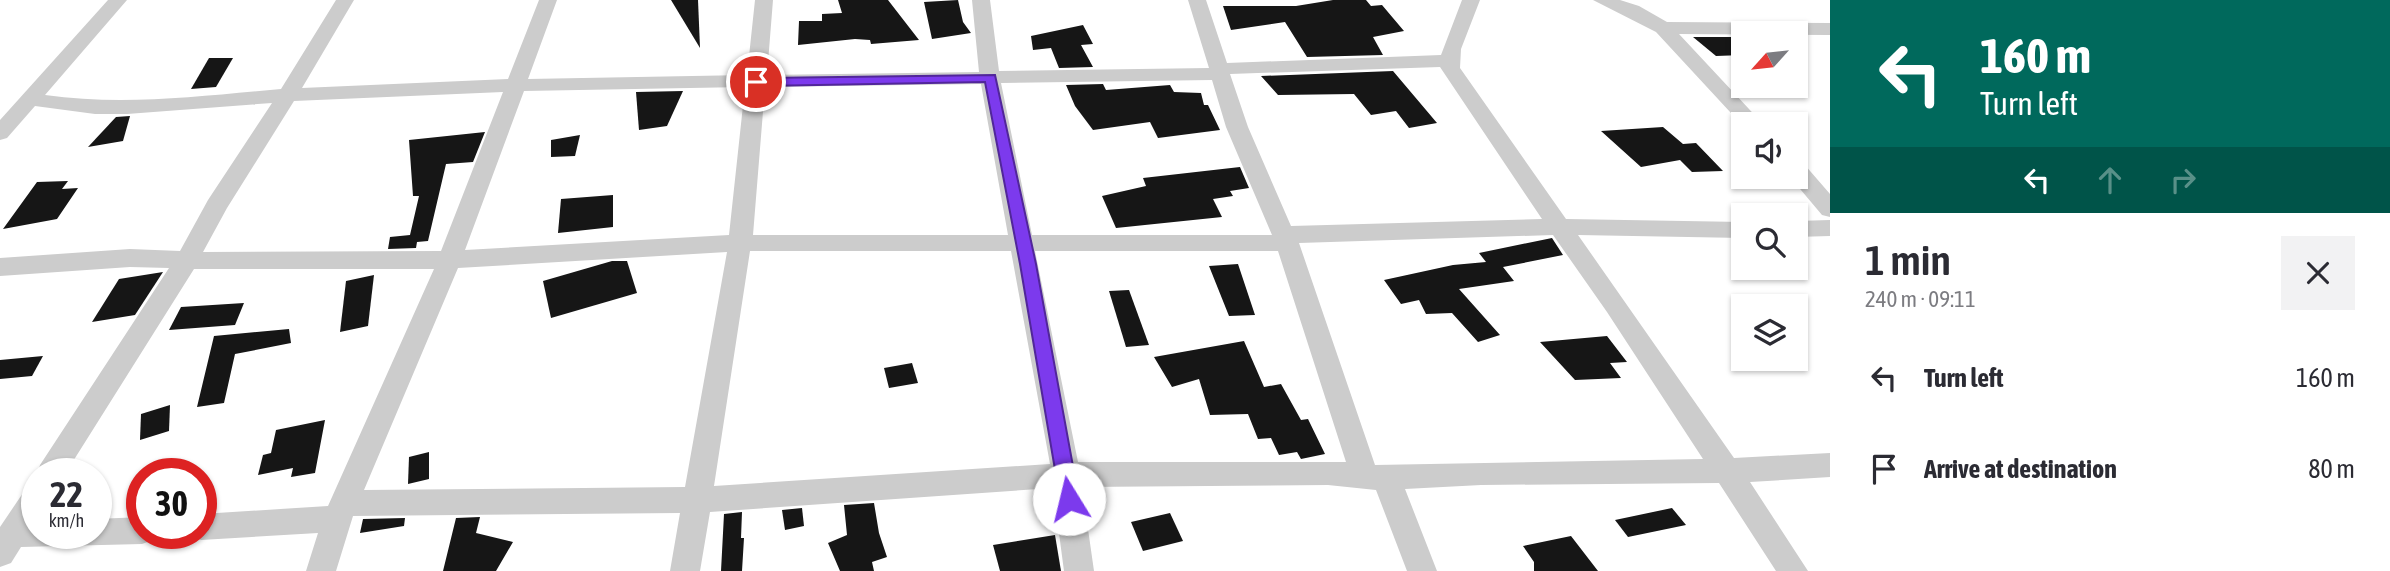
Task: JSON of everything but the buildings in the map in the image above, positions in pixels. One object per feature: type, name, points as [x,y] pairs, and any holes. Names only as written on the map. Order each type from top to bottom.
[{"type":"street","points":[[0,133],[17,107],[118,0]]},
{"type":"street","points":[[60,458],[187,260],[216,206],[288,95],[345,0]]},
{"type":"street","points":[[321,571],[341,511],[450,260],[548,0]]},
{"type":"street","points":[[685,571],[740,243],[764,0]]},
{"type":"street","points":[[981,0],[990,78],[1066,475],[1079,571]]},
{"type":"street","points":[[1196,0],[1237,127],[1286,239],[1376,478],[1422,571]]},
{"type":"street","points":[[1471,0],[1449,61],[1450,68],[1616,305],[1793,571]]},
{"type":"street","points":[[1602,0],[1632,10],[1663,28],[1743,112]]},
{"type":"street","points":[[1663,28],[1830,29]]},
{"type":"street","points":[[17,107],[127,108],[288,95],[514,85],[990,78],[1449,61]]},
{"type":"street","points":[[1808,183],[1830,209]]},
{"type":"street","points":[[0,267],[130,257],[187,260],[450,260],[740,243],[1286,239],[1559,227],[1731,230]]},
{"type":"street","points":[[1808,229],[1830,228]]},
{"type":"street","points":[[217,525],[341,511],[619,502],[1066,475],[1328,473],[1376,478],[1492,472],[1724,471],[1830,465]]},
{"type":"street","points":[[9,533],[21,517]]},
{"type":"route","points":[[756,82],[990,78],[1028,264],[1069,499]]}]
